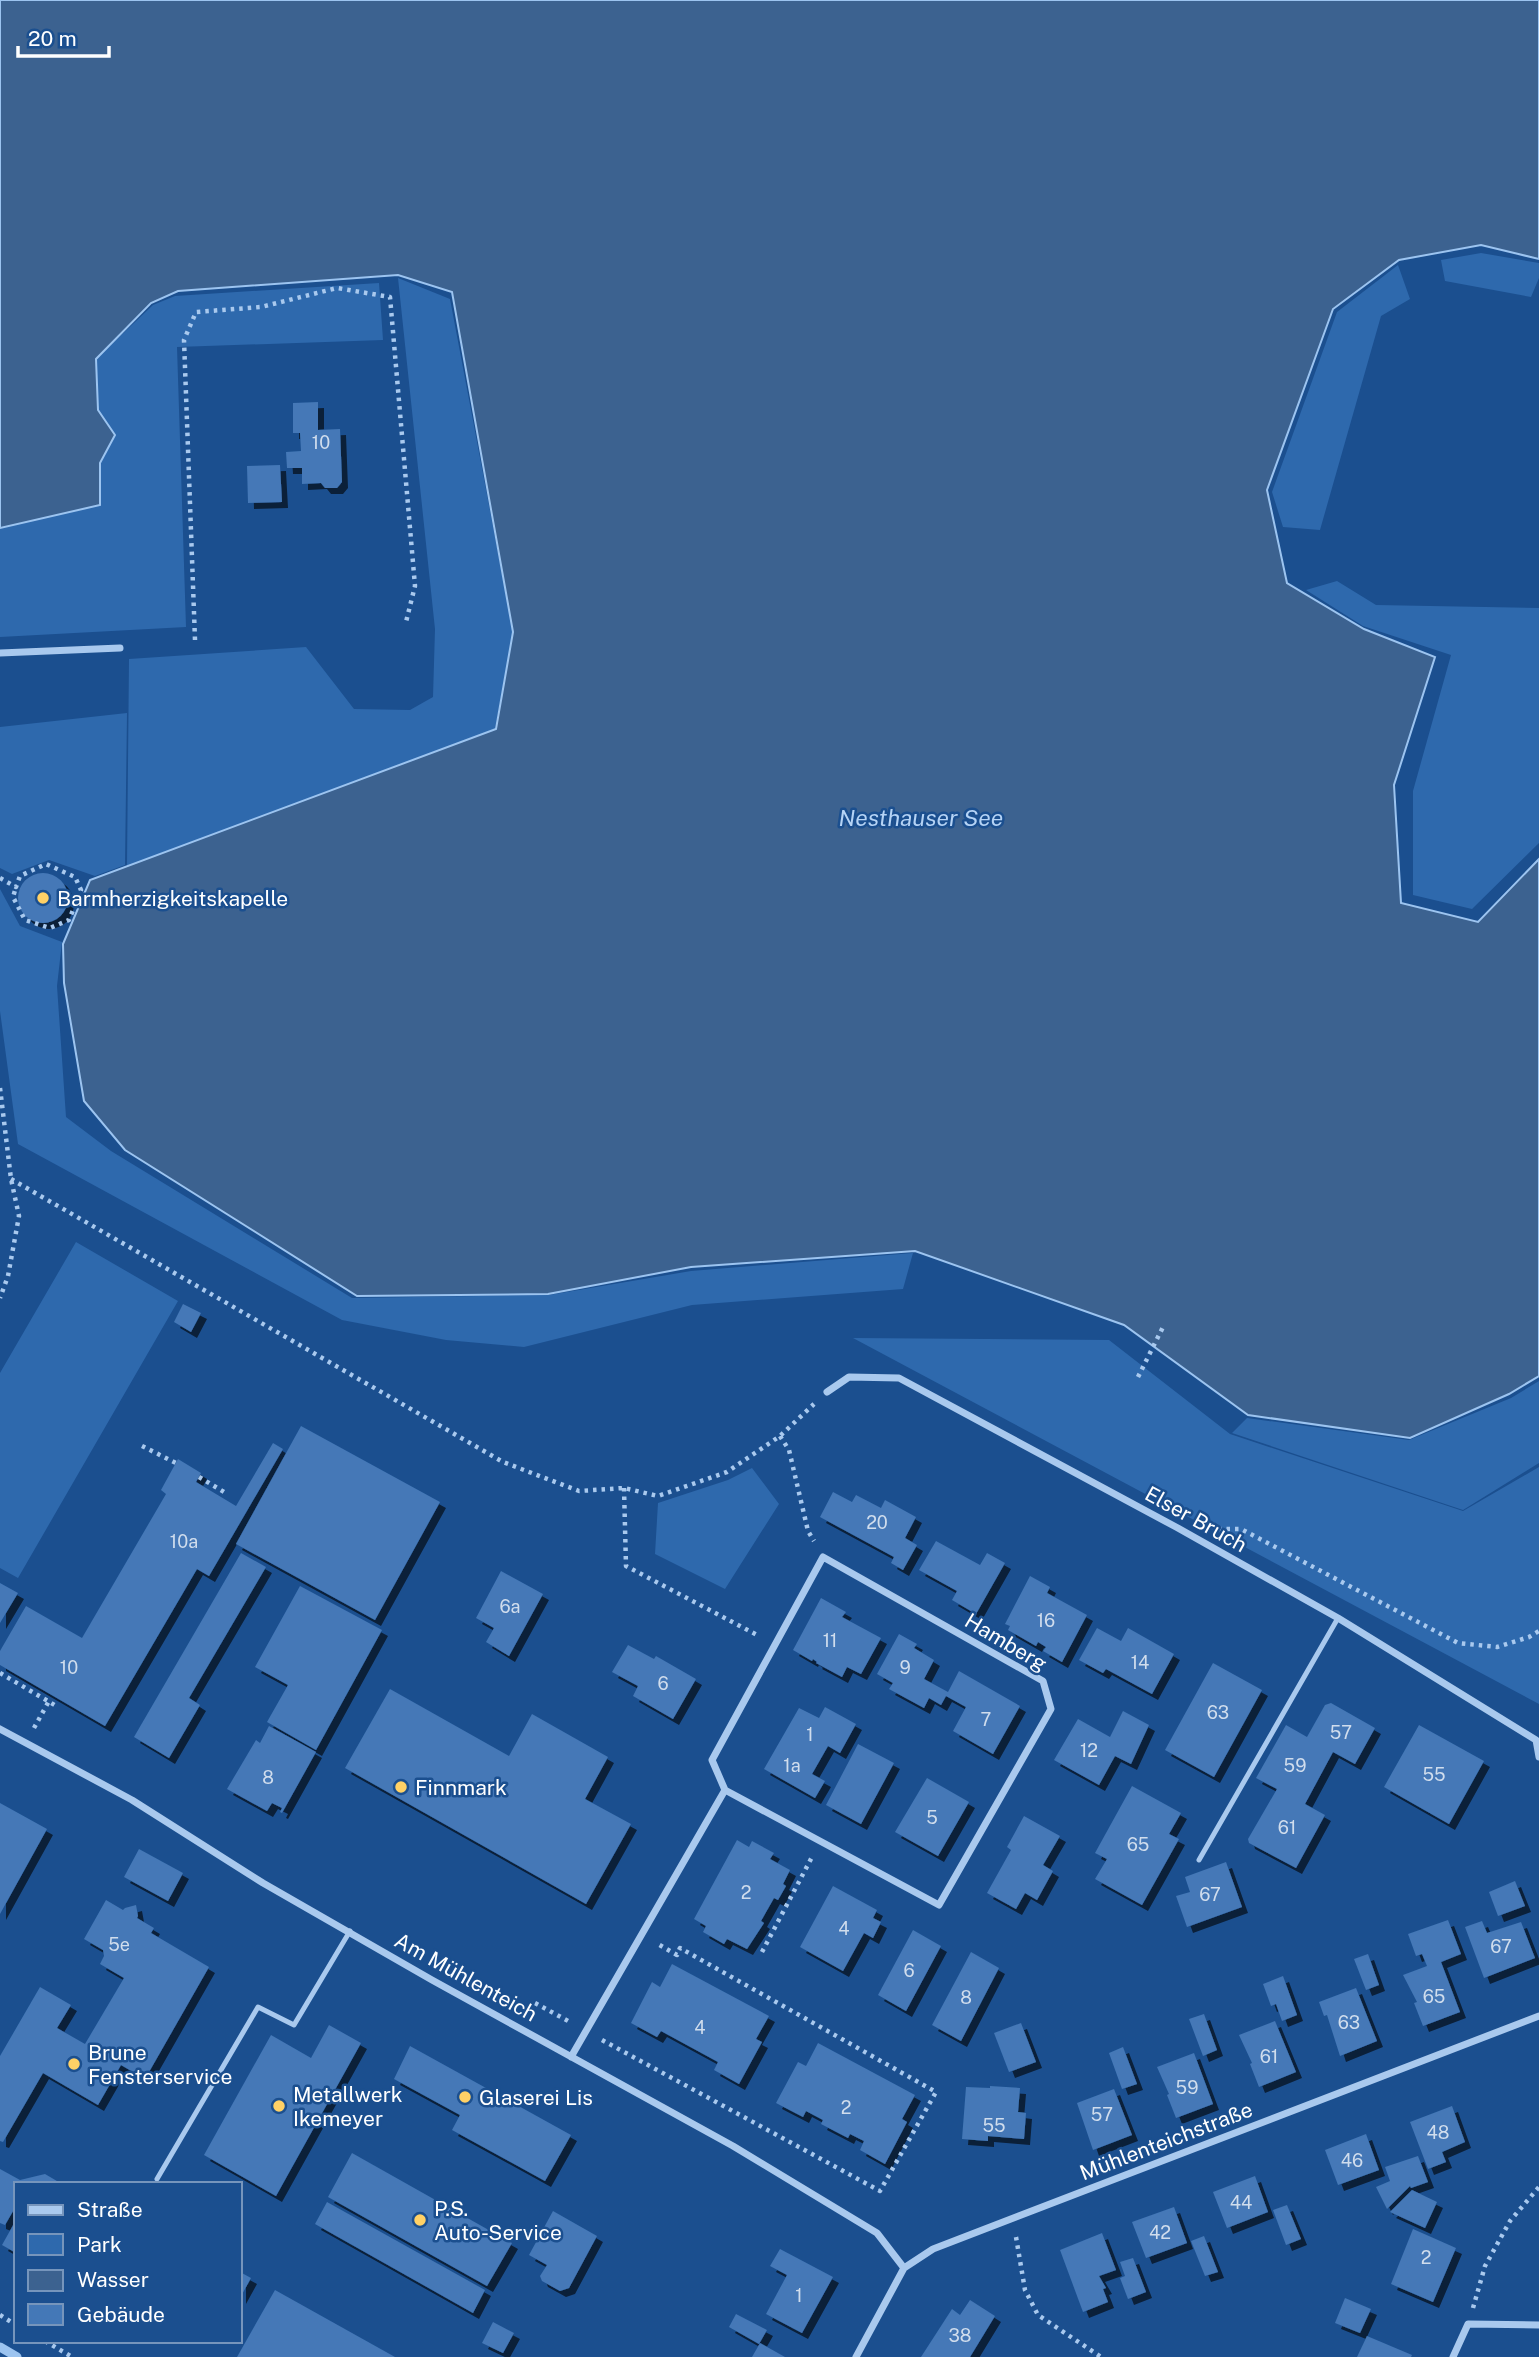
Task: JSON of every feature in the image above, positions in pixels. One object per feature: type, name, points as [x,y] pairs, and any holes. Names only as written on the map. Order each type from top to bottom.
[{"type":"street","points":[[0,653],[120,648]]},
{"type":"street","name":"Elser Bruch","points":[[827,1392],[849,1377],[899,1378],[1176,1527],[1338,1618],[1537,1739],[1539,1757]]},
{"type":"street","points":[[571,2057],[725,1790],[712,1760],[823,1557]]},
{"type":"street","name":"Hamberg","points":[[725,1790],[939,1905],[1051,1709],[1042,1681],[823,1557]]},
{"type":"street","name":"Am Mühlenteich","points":[[0,1729],[132,1800],[263,1883],[733,2146],[877,2233],[904,2268]]},
{"type":"street","name":"Mühlenteichstraße","points":[[856,2357],[904,2268],[933,2249],[1539,2017]]},
{"type":"street","points":[[1453,2357],[1468,2324],[1539,2325]]},
{"type":"lane","points":[[1199,1860],[1338,1618]]},
{"type":"lane","points":[[157,2179],[258,2007],[294,2025],[350,1931]]},
{"type":"path","points":[[195,640],[184,340],[196,312],[261,307],[337,288],[390,297],[415,586],[406,622]]},
{"type":"path","points":[[46,864],[75,877],[81,890],[69,920],[50,929],[24,920],[13,897],[16,887],[20,876],[46,864]]},
{"type":"path","points":[[0,878],[16,887]]},
{"type":"path","points":[[0,1088],[11,1179],[19,1216],[8,1276],[0,1298]]},
{"type":"path","points":[[11,1179],[503,1462],[579,1491],[624,1488],[658,1496],[727,1472],[780,1436],[827,1392]]},
{"type":"path","points":[[1138,1377],[1163,1327]]},
{"type":"path","points":[[780,1436],[789,1450],[808,1531],[823,1557]]},
{"type":"path","points":[[142,1446],[176,1463]]},
{"type":"path","points":[[199,1477],[224,1492]]},
{"type":"path","points":[[624,1488],[626,1566],[775,1645]]},
{"type":"path","points":[[1215,1528],[1241,1529],[1458,1643],[1497,1647],[1539,1631]]},
{"type":"path","points":[[0,1673],[58,1707]]},
{"type":"path","points":[[44,1711],[49,1702]]},
{"type":"path","points":[[762,1952],[821,1841]]},
{"type":"path","points":[[535,2003],[880,2192],[936,2092],[680,1948],[677,1955],[657,1944]]},
{"type":"path","points":[[1468,2324],[1485,2266],[1510,2221],[1539,2188]]},
{"type":"path","points":[[1012,2218],[1025,2290],[1038,2315],[1101,2357]]},
{"type":"path","points":[[48,2343],[72,2357]]},
{"type":"green space","points":[[1481,253],[1539,263],[1539,278],[1531,297],[1445,281],[1441,260]]},
{"type":"green space","points":[[1398,265],[1410,299],[1381,316],[1320,530],[1283,527],[1272,492],[1337,312]]},
{"type":"green space","points":[[398,278],[450,299],[513,632],[495,729],[127,866],[129,659],[306,647],[354,709],[410,710],[433,697],[435,629]]},
{"type":"green space","points":[[379,283],[383,340],[177,347],[186,627],[0,637],[0,528],[100,505],[100,463],[114,435],[98,410],[96,359],[153,305],[175,296]]},
{"type":"green space","points":[[1337,581],[1376,605],[1539,608],[1539,843],[1472,909],[1413,895],[1413,791],[1451,655],[1363,626],[1306,590]]},
{"type":"green space","points":[[127,713],[125,865],[95,876],[49,860],[12,874],[0,868],[0,727]]},
{"type":"green space","points":[[0,889],[20,926],[62,942],[57,986],[66,1117],[111,1151],[352,1298],[549,1295],[691,1271],[913,1253],[903,1289],[692,1305],[524,1347],[446,1340],[342,1320],[18,1144],[0,1011]]},
{"type":"green space","points":[[76,1242],[178,1301],[18,1578],[0,1568],[0,1373]]},
{"type":"green space","points":[[853,1338],[1109,1340],[1230,1434],[1463,1511],[1539,1467],[1539,1704]]},
{"type":"green space","points":[[1539,1381],[1539,1463],[1463,1510],[1232,1433],[1247,1418],[1409,1440],[1511,1398]]},
{"type":"green space","points":[[752,1468],[779,1504],[725,1589],[655,1554],[658,1503],[728,1480]]},
{"type":"water","name":"Nesthauser See","points":[[0,0],[1539,0],[1539,259],[1481,245],[1399,260],[1333,309],[1267,490],[1287,583],[1364,629],[1435,657],[1394,785],[1401,903],[1478,922],[1539,859],[1539,1376],[1509,1394],[1410,1438],[1248,1415],[1124,1325],[915,1251],[691,1267],[548,1294],[357,1296],[125,1150],[84,1101],[64,983],[63,944],[90,880],[496,729],[513,632],[452,292],[398,275],[178,291],[151,303],[96,359],[98,410],[115,435],[100,463],[100,505],[0,528]]},
{"type":"building","points":[[318,402],[318,430],[340,429],[342,482],[337,488],[325,488],[321,483],[302,484],[302,468],[287,468],[286,452],[301,451],[300,433],[293,433],[293,403]]},
{"type":"building","points":[[280,465],[282,502],[248,503],[247,466]]},
{"type":"building","name":"Barmherzigkeitskapelle","points":[[43,873],[61,880],[68,898],[61,916],[43,923],[25,916],[18,898],[25,880]]},
{"type":"building","points":[[183,1304],[201,1313],[191,1332],[174,1322]]},
{"type":"building","points":[[301,1426],[440,1502],[375,1620],[236,1544]]},
{"type":"building","points":[[273,1443],[283,1449],[209,1576],[197,1569],[105,1726],[0,1665],[0,1651],[26,1606],[82,1638],[166,1494],[161,1490],[178,1459],[201,1473],[196,1482],[236,1506]]},
{"type":"building","points":[[833,1492],[852,1502],[856,1495],[881,1508],[885,1500],[916,1517],[905,1538],[917,1545],[903,1570],[891,1563],[894,1557],[820,1517]]},
{"type":"building","points":[[936,1541],[980,1565],[987,1553],[1005,1563],[976,1614],[952,1600],[957,1591],[919,1570]]},
{"type":"building","points":[[241,1553],[266,1567],[189,1698],[200,1705],[169,1758],[134,1737]]},
{"type":"building","points":[[501,1571],[543,1594],[509,1656],[486,1642],[494,1628],[476,1618]]},
{"type":"building","points":[[1030,1576],[1050,1587],[1047,1593],[1087,1615],[1062,1662],[1043,1651],[1046,1647],[1038,1642],[1036,1646],[1008,1630],[1010,1626],[1005,1624]]},
{"type":"building","points":[[0,1583],[18,1593],[0,1623]]},
{"type":"building","points":[[300,1586],[382,1630],[316,1750],[267,1722],[288,1685],[255,1667]]},
{"type":"building","points":[[821,1598],[846,1612],[842,1617],[881,1638],[861,1674],[847,1667],[842,1677],[793,1650]]},
{"type":"building","points":[[1097,1628],[1121,1641],[1128,1628],[1174,1654],[1152,1694],[1106,1669],[1103,1673],[1079,1660]]},
{"type":"building","points":[[899,1634],[917,1644],[914,1648],[934,1660],[924,1679],[948,1692],[959,1671],[1020,1706],[993,1754],[953,1731],[966,1707],[946,1696],[941,1705],[929,1698],[924,1708],[889,1689],[893,1683],[877,1674]]},
{"type":"building","points":[[628,1645],[654,1659],[656,1656],[696,1679],[673,1719],[633,1696],[638,1686],[612,1672]]},
{"type":"building","points":[[1213,1663],[1262,1690],[1214,1777],[1165,1750]]},
{"type":"building","points":[[390,1689],[509,1756],[532,1714],[608,1757],[585,1799],[631,1824],[586,1904],[345,1768]]},
{"type":"building","points":[[1331,1703],[1375,1728],[1355,1764],[1333,1752],[1305,1804],[1325,1815],[1296,1868],[1249,1843],[1248,1839],[1277,1789],[1256,1778],[1286,1725],[1307,1737],[1325,1705]]},
{"type":"building","points":[[825,1707],[856,1724],[840,1753],[828,1746],[812,1774],[825,1781],[815,1798],[764,1769],[799,1708],[819,1718]]},
{"type":"building","points":[[1123,1711],[1149,1725],[1131,1764],[1115,1756],[1099,1785],[1054,1760],[1078,1719],[1110,1737]]},
{"type":"building","points":[[1419,1725],[1484,1761],[1449,1824],[1384,1787]]},
{"type":"building","points":[[269,1726],[316,1752],[282,1813],[282,1808],[272,1803],[267,1811],[227,1789],[256,1740],[260,1743]]},
{"type":"building","points":[[858,1744],[894,1763],[861,1824],[826,1805]]},
{"type":"building","points":[[927,1778],[969,1802],[938,1856],[895,1832]]},
{"type":"building","points":[[1132,1786],[1181,1813],[1169,1834],[1179,1839],[1142,1905],[1095,1879],[1107,1859],[1095,1853]]},
{"type":"building","points":[[0,1803],[47,1829],[0,1914]]},
{"type":"building","points":[[1024,1816],[1060,1836],[1043,1865],[1053,1871],[1037,1900],[1025,1893],[1016,1909],[987,1893],[1011,1850],[1007,1847]]},
{"type":"building","points":[[737,1840],[749,1847],[752,1841],[774,1853],[770,1859],[790,1870],[783,1884],[786,1886],[778,1900],[774,1898],[761,1921],[764,1923],[747,1949],[727,1939],[724,1944],[703,1932],[706,1926],[694,1919]]},
{"type":"building","points":[[139,1849],[183,1873],[168,1901],[124,1877]]},
{"type":"building","points":[[1226,1862],[1242,1907],[1187,1927],[1176,1896],[1190,1892],[1185,1877]]},
{"type":"building","points":[[1515,1881],[1525,1906],[1498,1916],[1489,1892]]},
{"type":"building","points":[[833,1886],[877,1910],[873,1918],[881,1922],[873,1938],[864,1933],[843,1971],[800,1947]]},
{"type":"building","points":[[106,1900],[123,1910],[136,1905],[137,1918],[154,1928],[151,1933],[209,1967],[145,2079],[121,2065],[98,2105],[43,2073],[3,2142],[0,2141],[0,2056],[40,1987],[71,2005],[57,2028],[85,2044],[124,1978],[100,1964],[104,1956],[103,1950],[84,1939]]},
{"type":"building","points":[[1448,1920],[1461,1954],[1441,1962],[1460,2012],[1423,2026],[1414,2003],[1417,2002],[1403,1975],[1427,1966],[1422,1954],[1416,1956],[1408,1934]]},
{"type":"building","points":[[1482,1921],[1487,1933],[1521,1922],[1535,1958],[1484,1978],[1465,1927]]},
{"type":"building","points":[[913,1930],[941,1946],[906,2011],[878,1995]]},
{"type":"building","points":[[971,1952],[999,1968],[961,2041],[932,2025]]},
{"type":"building","points":[[1368,1954],[1379,1985],[1366,1990],[1354,1959]]},
{"type":"building","points":[[672,1964],[769,2016],[756,2039],[762,2042],[739,2084],[714,2070],[718,2062],[661,2031],[657,2037],[631,2023],[652,1982],[660,1987]]},
{"type":"building","points":[[1283,1976],[1297,2015],[1282,2021],[1276,2004],[1271,2006],[1263,1984]]},
{"type":"building","points":[[1356,1988],[1377,2041],[1340,2056],[1327,2015],[1324,2016],[1319,2002]]},
{"type":"building","points":[[1204,2014],[1217,2050],[1203,2056],[1189,2019]]},
{"type":"building","points":[[1275,2021],[1296,2072],[1259,2087],[1239,2035]]},
{"type":"building","points":[[1021,2023],[1036,2062],[1009,2072],[994,2033]]},
{"type":"building","name":"Metallwerk Ikemeyer","points":[[329,2025],[361,2043],[276,2196],[204,2155],[271,2035],[311,2058]]},
{"type":"building","points":[[818,2043],[915,2095],[902,2119],[907,2122],[885,2164],[860,2150],[864,2141],[850,2134],[848,2138],[821,2124],[823,2120],[806,2111],[803,2117],[776,2103],[798,2062],[806,2066]]},
{"type":"building","name":"Glaserei Lis","points":[[410,2046],[571,2135],[545,2181],[452,2130],[460,2115],[394,2079]]},
{"type":"building","points":[[1123,2047],[1137,2084],[1122,2089],[1109,2053]]},
{"type":"building","points":[[1194,2053],[1213,2104],[1176,2118],[1157,2067]]},
{"type":"building","points":[[966,2087],[1020,2088],[1018,2112],[1026,2113],[1024,2139],[988,2136],[988,2141],[962,2139]]},
{"type":"building","points":[[1114,2089],[1132,2135],[1093,2150],[1077,2103]]},
{"type":"building","points":[[1452,2106],[1465,2142],[1442,2152],[1446,2162],[1428,2169],[1410,2122]]},
{"type":"building","points":[[1366,2134],[1379,2170],[1338,2185],[1325,2150]]},
{"type":"building","name":"P.S. Auto-Service","points":[[352,2153],[512,2243],[487,2286],[328,2197]]},
{"type":"building","points":[[1418,2156],[1428,2182],[1411,2188],[1410,2186],[1387,2209],[1376,2187],[1390,2181],[1385,2167]]},
{"type":"building","points":[[0,2169],[20,2180],[45,2174],[59,2182],[14,2182],[14,2209],[5,2225],[0,2223]]},
{"type":"building","points":[[1255,2176],[1268,2212],[1227,2228],[1213,2192]]},
{"type":"building","points":[[1412,2190],[1437,2202],[1425,2228],[1390,2212]]},
{"type":"building","points":[[327,2202],[485,2290],[473,2313],[315,2224]]},
{"type":"building","points":[[1287,2205],[1301,2239],[1286,2245],[1273,2210]]},
{"type":"building","points":[[1174,2207],[1187,2243],[1146,2258],[1132,2222]]},
{"type":"building","points":[[553,2211],[597,2236],[569,2288],[560,2291],[542,2281],[540,2276],[547,2265],[529,2255]]},
{"type":"building","points":[[14,2224],[14,2252],[2,2245]]},
{"type":"building","points":[[1413,2229],[1456,2248],[1433,2302],[1391,2284]]},
{"type":"building","points":[[1102,2233],[1116,2270],[1099,2276],[1106,2288],[1103,2289],[1108,2302],[1083,2312],[1060,2250]]},
{"type":"building","points":[[1204,2236],[1218,2272],[1205,2276],[1191,2241]]},
{"type":"building","points":[[780,2249],[833,2277],[802,2333],[766,2314],[787,2275],[770,2266]]},
{"type":"building","points":[[1133,2258],[1146,2292],[1128,2299],[1120,2278],[1125,2276],[1120,2262]]},
{"type":"building","points":[[242,2273],[251,2278],[242,2294]]},
{"type":"building","points":[[275,2290],[395,2357],[237,2357]]},
{"type":"building","points":[[1345,2298],[1371,2309],[1360,2333],[1335,2323]]},
{"type":"building","points":[[970,2300],[995,2316],[970,2357],[921,2357],[952,2309],[960,2315]]},
{"type":"building","points":[[736,2314],[767,2330],[759,2344],[729,2327]]},
{"type":"building","points":[[493,2322],[514,2333],[503,2353],[482,2343]]},
{"type":"building","points":[[1367,2336],[1412,2355],[1357,2357]]},
{"type":"building","points":[[760,2343],[785,2357],[752,2357]]},
{"type":"waterway","points":[[0,2347],[17,2357]]},
{"type":"place","name":"Barmherzigkeitskapelle","points":[[43,898]]},
{"type":"place","name":"Finnmark","points":[[401,1787]]},
{"type":"place","name":"Brune Fensterservice","points":[[74,2064]]},
{"type":"place","name":"Glaserei Lis","points":[[465,2097]]},
{"type":"place","name":"Metallwerk Ikemeyer","points":[[279,2106]]},
{"type":"place","name":"P.S. Auto-Service","points":[[420,2220]]}]
